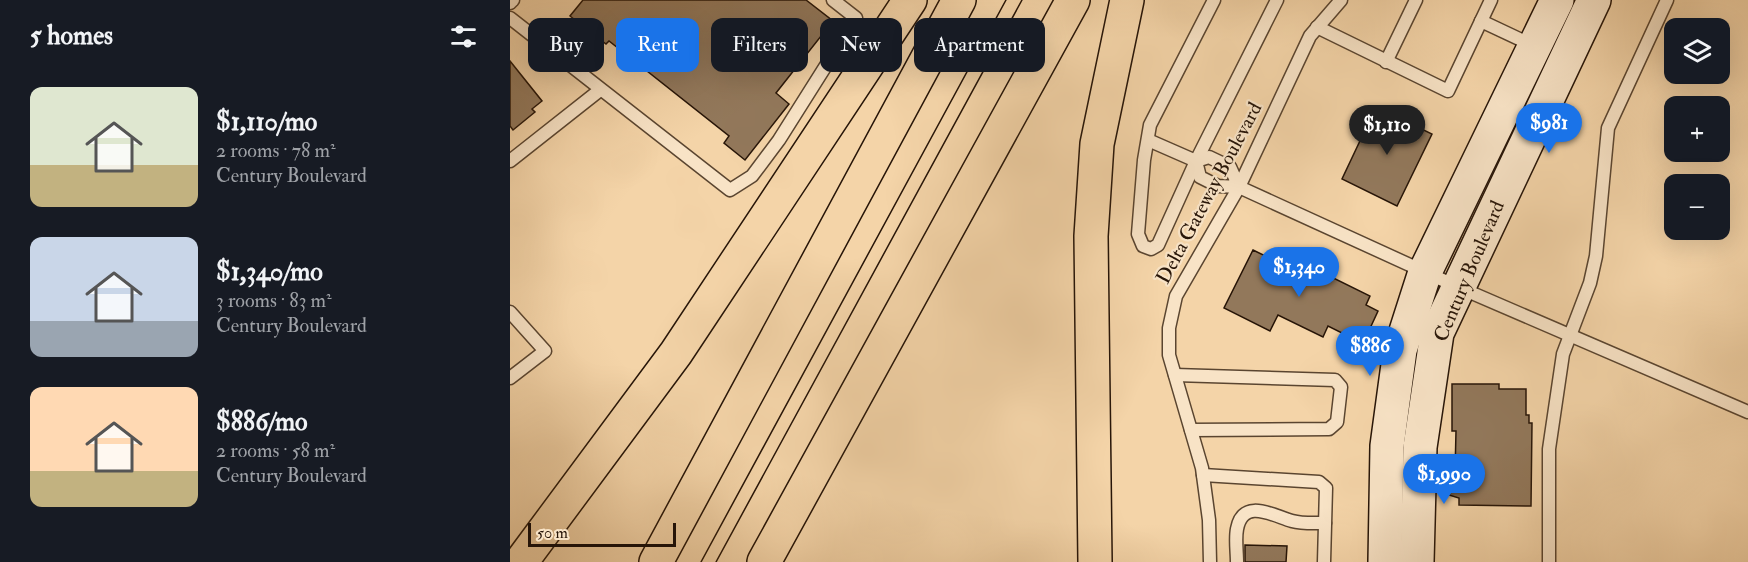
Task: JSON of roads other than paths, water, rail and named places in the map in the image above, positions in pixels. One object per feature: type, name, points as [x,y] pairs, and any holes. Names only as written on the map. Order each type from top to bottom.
[{"type":"highway","points":[[521,562],[676,353],[910,0]]},
{"type":"highway","points":[[656,562],[958,0]]},
{"type":"highway","points":[[764,562],[1073,0]]},
{"type":"highway","points":[[1095,562],[1092,236],[1097,144],[1127,0]]},
{"type":"street","name":"Century Boulevard","points":[[1385,562],[1387,446],[1400,350],[1425,272],[1557,0]]},
{"type":"street","name":"Century Boulevard","points":[[1417,562],[1420,447],[1437,333],[1594,0]]},
{"type":"lane","points":[[510,18],[730,190],[752,176],[779,140],[856,18],[833,0]]},
{"type":"lane","points":[[1214,0],[1150,125],[1138,234],[1143,246],[1152,249],[1158,245],[1196,161],[1277,0]]},
{"type":"lane","name":"Delta Gateway Boulevard","points":[[1210,562],[1209,520],[1203,475],[1169,355],[1169,337],[1176,296],[1239,187],[1310,36],[1341,0]]},
{"type":"lane","points":[[1386,62],[1416,0]]},
{"type":"lane","points":[[1317,27],[1448,91],[1491,0]]},
{"type":"lane","points":[[1549,562],[1549,449],[1558,380],[1570,335],[1590,283],[1596,256],[1603,159],[1608,128],[1667,0]]},
{"type":"lane","points":[[1481,21],[1534,46]]},
{"type":"lane","points":[[510,161],[600,90]]},
{"type":"lane","points":[[1148,140],[1196,161],[1209,157],[1230,167],[1239,187]]},
{"type":"lane","points":[[1196,161],[1200,177],[1218,186],[1239,187],[1458,287],[1748,412]]},
{"type":"lane","points":[[510,312],[545,351],[510,378]]},
{"type":"lane","points":[[1175,375],[1335,380],[1341,387],[1337,422],[1329,429],[1191,430]]},
{"type":"lane","points":[[1203,475],[1319,482],[1326,488],[1324,562]]},
{"type":"lane","points":[[1237,562],[1237,528],[1242,517],[1249,513],[1265,510],[1294,522],[1325,523]]},
{"type":"tram line","points":[[701,562],[1006,0]]},
{"type":"tram line","points":[[716,562],[1022,0]]}]
